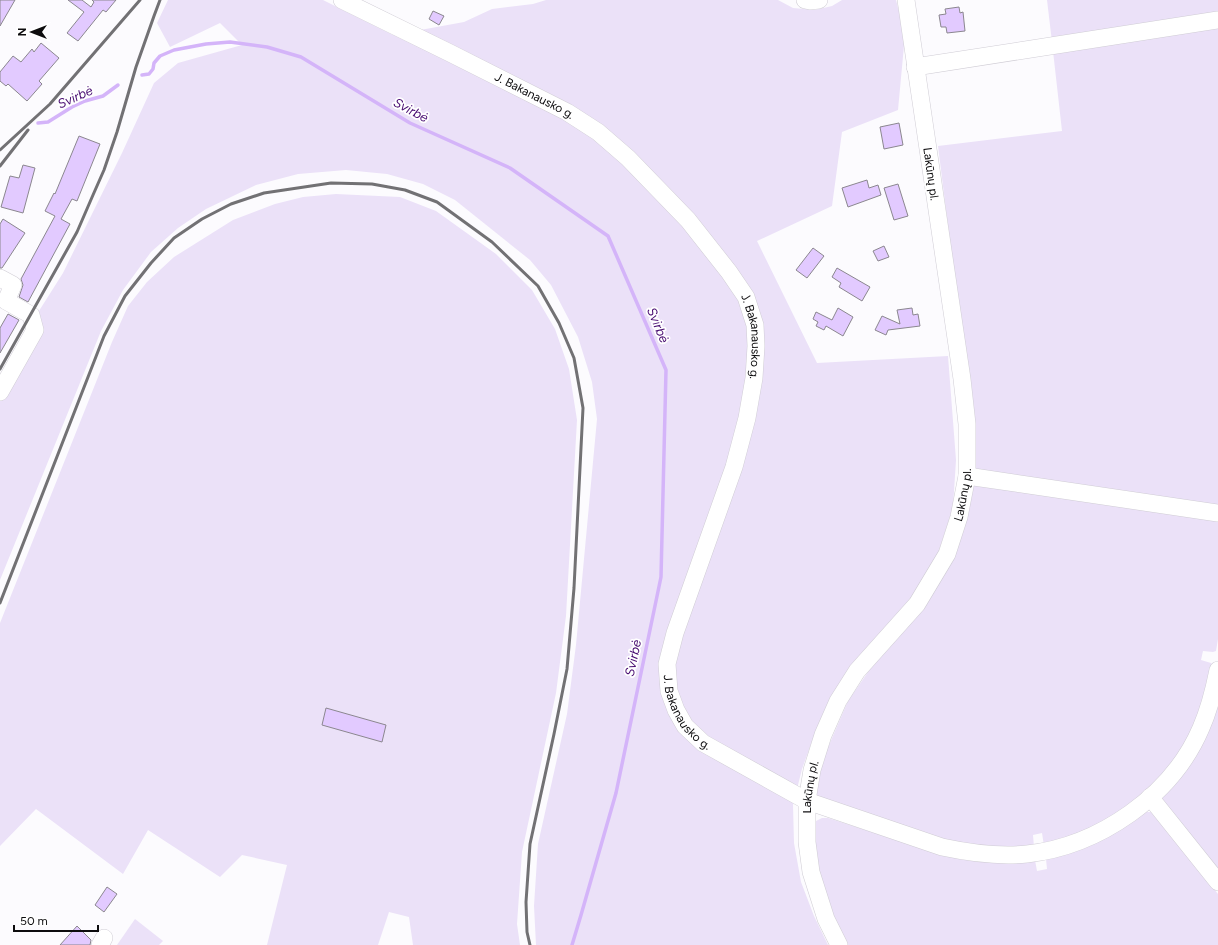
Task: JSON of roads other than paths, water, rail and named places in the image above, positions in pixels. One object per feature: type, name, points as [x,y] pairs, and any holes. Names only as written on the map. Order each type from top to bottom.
[{"type":"street","name":"J. Bakanausko g.","points":[[342,0],[567,112],[598,132],[628,158],[688,220],[729,272],[746,297],[755,325],[756,346],[754,378],[747,418],[734,467],[675,633],[667,664],[669,691],[676,710],[685,726],[703,743],[806,802],[942,847],[964,852],[1000,855],[1026,854],[1051,850],[1074,843],[1099,832],[1118,822],[1150,798],[1185,757],[1201,729],[1215,687],[1218,670]]},
{"type":"street","points":[[805,0],[810,2],[819,0]]},
{"type":"street","name":"Lakūnų pl.","points":[[838,945],[826,919],[811,872],[806,802],[812,770],[823,735],[838,701],[857,671],[917,604],[947,554],[959,517],[967,476],[967,424],[962,379],[906,0]]},
{"type":"street","points":[[916,67],[1218,20]]},
{"type":"street","points":[[0,278],[13,285],[6,301],[31,315],[35,330],[0,392]]},
{"type":"street","points":[[967,476],[1218,513]]},
{"type":"street","points":[[1150,798],[1218,882]]},
{"type":"waterway","name":"Svirbė","points":[[142,75],[149,74],[153,69],[154,63],[160,56],[174,50],[206,44],[230,42],[267,47],[301,57],[410,123],[510,168],[608,236],[666,370],[661,577],[616,793],[572,945]]},
{"type":"waterway","name":"Svirbė","points":[[38,123],[48,122],[72,107],[85,101],[103,96],[118,85]]},
{"type":"railway","points":[[0,150],[50,104],[140,0]]},
{"type":"railway","points":[[0,369],[77,232],[104,170],[136,67],[160,0]]},
{"type":"railway","points":[[0,166],[28,130]]},
{"type":"railway","points":[[0,603],[104,336],[125,296],[151,263],[174,238],[202,219],[231,204],[264,193],[331,183],[372,184],[405,190],[437,202],[492,242],[538,286],[559,323],[574,358],[583,408],[574,588],[567,669],[530,844],[526,902],[527,932],[530,945]]}]
